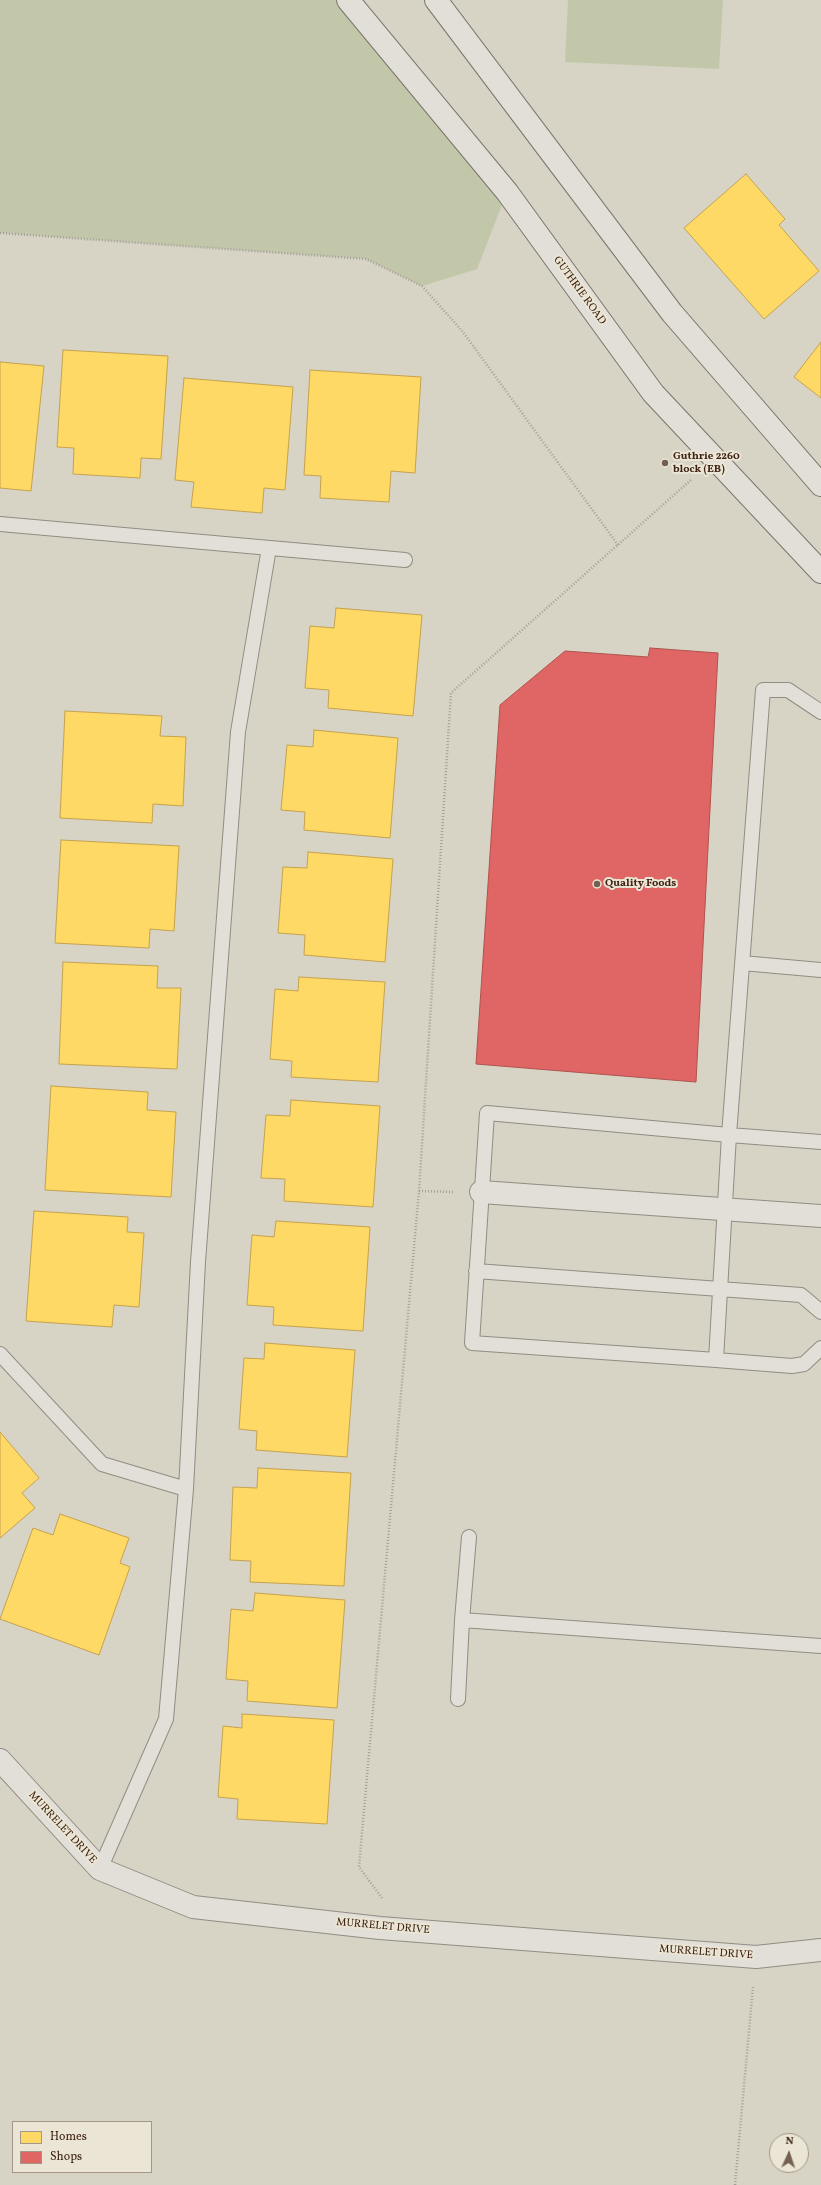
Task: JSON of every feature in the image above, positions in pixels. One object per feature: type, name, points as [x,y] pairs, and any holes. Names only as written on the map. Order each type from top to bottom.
[{"type":"main road","name":"GUTHRIE ROAD","points":[[348,0],[507,192],[654,393],[821,572]]},
{"type":"main road","points":[[436,0],[672,313],[821,485]]},
{"type":"main road","points":[[481,1192],[821,1216]]},
{"type":"main road","name":"MURRELET DRIVE","points":[[0,1760],[100,1869],[193,1907],[380,1928],[756,1957],[821,1950]]},
{"type":"lane","points":[[0,524],[405,560]]},
{"type":"lane","points":[[100,1869],[166,1719],[186,1489],[198,1262],[238,732],[269,548]]},
{"type":"lane","points":[[716,1360],[726,1209],[729,1135],[763,690],[788,690],[821,712]]},
{"type":"lane","points":[[742,963],[821,970]]},
{"type":"lane","points":[[821,1142],[488,1113],[481,1192],[472,1344],[792,1366],[804,1364],[821,1348]]},
{"type":"lane","points":[[476,1272],[802,1295],[821,1312]]},
{"type":"lane","points":[[0,1354],[102,1464],[186,1489]]},
{"type":"lane","points":[[458,1699],[462,1620],[469,1537]]},
{"type":"lane","points":[[462,1620],[821,1646]]},
{"type":"path","points":[[0,233],[366,259],[422,286],[463,332],[618,545]]},
{"type":"path","points":[[359,1867],[419,1191],[451,693],[715,459]]},
{"type":"path","points":[[735,2185],[756,1957]]},
{"type":"green space","points":[[0,0],[348,0],[507,192],[477,269],[422,286],[366,259],[0,233]]},
{"type":"green space","points":[[568,0],[723,0],[719,69],[565,62]]},
{"type":"building: Homes","points":[[746,174],[785,219],[779,225],[819,271],[764,319],[684,228]]},
{"type":"building: Homes","points":[[821,342],[821,398],[794,377]]},
{"type":"building: Homes","points":[[63,350],[168,356],[161,459],[141,458],[140,478],[73,474],[74,448],[57,447]]},
{"type":"building: Homes","points":[[0,362],[44,366],[31,491],[0,488]]},
{"type":"building: Homes","points":[[310,370],[421,377],[415,473],[391,471],[389,502],[320,498],[321,476],[304,475]]},
{"type":"building: Homes","points":[[184,378],[293,387],[285,490],[264,488],[262,513],[191,507],[194,482],[175,480]]},
{"type":"building: Homes","points":[[336,608],[422,615],[413,716],[328,708],[329,690],[305,688],[310,626],[334,628]]},
{"type":"building: Homes","points":[[65,711],[162,716],[160,736],[186,737],[183,806],[153,804],[152,823],[60,818]]},
{"type":"building: Homes","points":[[314,730],[398,738],[390,838],[304,830],[305,812],[281,810],[287,745],[313,747]]},
{"type":"building: Homes","points":[[61,840],[179,846],[174,931],[150,929],[149,948],[55,943]]},
{"type":"building: Homes","points":[[308,852],[393,859],[385,962],[304,955],[305,935],[278,933],[283,867],[307,868]]},
{"type":"building: Homes","points":[[63,962],[158,966],[157,988],[181,988],[177,1069],[59,1064]]},
{"type":"building: Homes","points":[[299,977],[385,982],[378,1082],[291,1077],[292,1061],[270,1059],[275,989],[298,991]]},
{"type":"building: Homes","points":[[51,1086],[148,1092],[147,1110],[176,1112],[171,1197],[45,1190]]},
{"type":"building: Homes","points":[[291,1100],[380,1106],[373,1207],[284,1201],[285,1179],[261,1178],[266,1115],[290,1116]]},
{"type":"building: Homes","points":[[34,1211],[128,1217],[127,1232],[144,1233],[139,1307],[114,1305],[112,1327],[26,1321]]},
{"type":"building: Homes","points":[[276,1221],[370,1227],[363,1331],[273,1325],[274,1307],[247,1305],[252,1235],[274,1237]]},
{"type":"building: Homes","points":[[265,1343],[355,1350],[347,1457],[256,1450],[257,1431],[239,1429],[244,1358],[264,1359]]},
{"type":"building: Homes","points":[[0,1432],[39,1478],[22,1493],[35,1508],[0,1538]]},
{"type":"building: Homes","points":[[258,1468],[351,1473],[344,1586],[250,1582],[251,1561],[230,1560],[233,1487],[257,1488]]},
{"type":"building: Homes","points":[[60,1514],[129,1538],[120,1563],[130,1567],[99,1655],[0,1619],[33,1528],[53,1535]]},
{"type":"building: Homes","points":[[255,1593],[345,1600],[337,1708],[247,1701],[248,1681],[226,1679],[231,1609],[253,1611]]},
{"type":"building: Homes","points":[[242,1714],[334,1720],[327,1824],[237,1819],[238,1799],[218,1797],[223,1726],[242,1728]]},
{"type":"building: Shops","name":"Quality Foods","points":[[650,648],[718,653],[696,1082],[476,1064],[500,705],[565,651],[648,657]]},
{"type":"place","name":"Guthrie 2260 block (EB)","points":[[665,463]]},
{"type":"place","name":"Quality Foods","points":[[597,884]]}]
